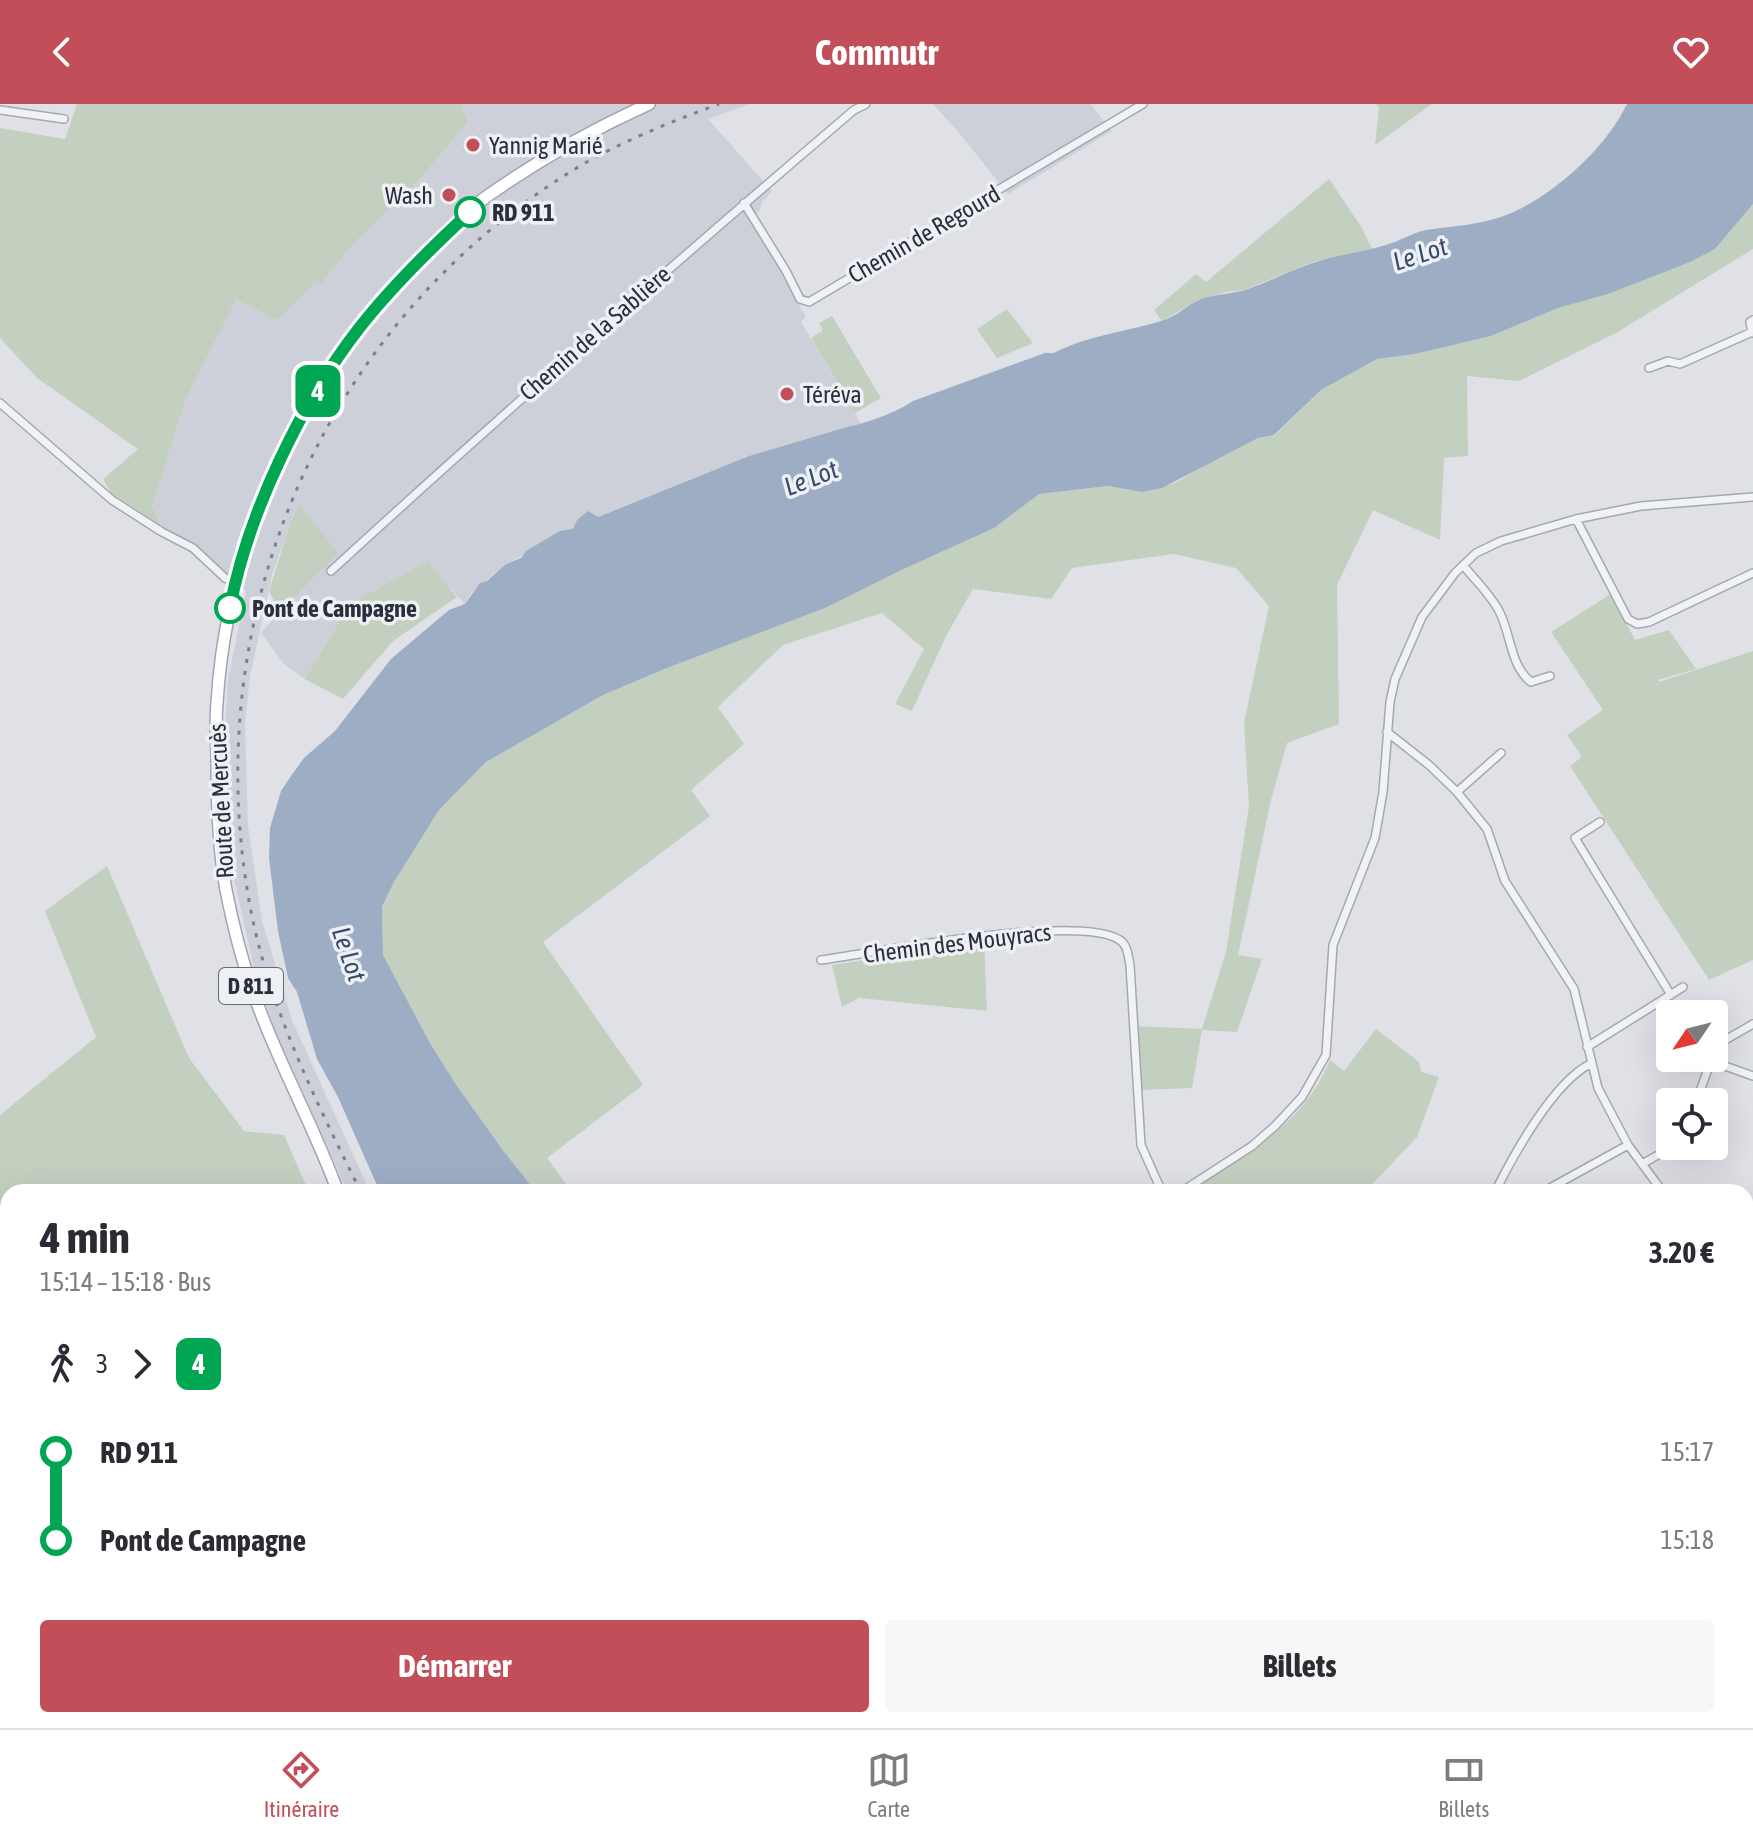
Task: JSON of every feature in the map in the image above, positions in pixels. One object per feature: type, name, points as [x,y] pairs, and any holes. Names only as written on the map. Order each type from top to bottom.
[{"type":"main road","name":"D 811","points":[[235,582],[259,510],[301,418],[359,328],[398,282],[484,199],[568,143],[649,104]]},
{"type":"main road","name":"Route de Mercuès","points":[[235,582],[217,703],[218,804],[225,886],[244,966],[260,1011],[335,1184]]},
{"type":"street","name":"Chemin de la Sablière","points":[[331,571],[492,423],[744,203],[854,110],[866,104]]},
{"type":"street","name":"Chemin de Regourd","points":[[744,203],[800,299],[809,302],[1143,104]]},
{"type":"street","points":[[0,110],[64,119]]},
{"type":"street","points":[[1649,368],[1668,361],[1680,364],[1752,334],[1750,322],[1753,320]]},
{"type":"street","points":[[0,403],[112,500],[193,548],[225,578],[235,582]]},
{"type":"street","points":[[1193,1184],[1252,1146],[1275,1126],[1314,1080],[1326,1055],[1333,945],[1375,838],[1395,679],[1422,617],[1463,565],[1476,553],[1501,541],[1576,519],[1641,506],[1753,497]]},
{"type":"street","points":[[1576,519],[1628,619],[1637,624],[1649,622],[1753,573]]},
{"type":"street","points":[[1463,565],[1495,604],[1515,659],[1526,679],[1531,682],[1550,676]]},
{"type":"street","points":[[1387,732],[1457,792],[1487,829],[1505,881],[1574,989],[1598,1088],[1628,1145],[1657,1184]]},
{"type":"street","points":[[1457,792],[1501,753]]},
{"type":"street","points":[[1600,822],[1575,838],[1671,995]]},
{"type":"street","name":"Chemin des Mouyracs","points":[[821,960],[1018,933],[1063,930],[1119,939],[1126,947],[1130,965],[1141,1145],[1158,1184]]},
{"type":"street","points":[[1587,1047],[1683,987]]},
{"type":"street","points":[[1728,1038],[1753,1024]]},
{"type":"street","points":[[1499,1184],[1527,1133],[1576,1071],[1590,1064]]},
{"type":"street","points":[[1728,1064],[1753,1076]]},
{"type":"street","points":[[1557,1184],[1628,1145]]},
{"type":"street","points":[[1642,1164],[1656,1156]]},
{"type":"shaded area","points":[[460,104],[750,104],[708,119],[772,191],[762,202],[759,212],[750,219],[806,317],[801,322],[862,425],[749,456],[597,517],[588,511],[573,529],[506,564],[471,593],[465,604],[427,562],[350,604],[305,679],[284,664],[261,633],[299,589],[338,553],[288,530],[272,575],[250,676],[245,724],[248,826],[262,921],[292,1020],[366,1184],[344,1184],[276,1033],[255,973],[232,870],[227,823],[225,727],[228,680],[246,591],[161,525],[152,506],[186,399],[236,298],[316,282],[321,284],[353,244],[420,179],[468,122]]},
{"type":"shaded area","points":[[933,104],[1090,104],[1112,131],[1008,194]]},
{"type":"green space","points":[[77,104],[460,104],[468,122],[420,179],[353,244],[321,284],[316,282],[277,320],[236,299],[186,399],[152,506],[161,525],[111,493],[103,479],[138,449],[37,378],[0,338],[0,128],[65,139]]},
{"type":"green space","points":[[1377,104],[1432,104],[1375,145]]},
{"type":"green space","points":[[1329,179],[1362,228],[1372,249],[1313,262],[1244,290],[1196,301],[1162,321],[1154,310],[1196,274],[1206,282]]},
{"type":"green space","points":[[1753,204],[1753,249],[1616,333],[1519,381],[1467,376],[1468,456],[1444,458],[1440,540],[1373,510],[1337,585],[1339,724],[1287,743],[1271,800],[1238,955],[1262,959],[1237,1032],[1202,1030],[1192,1088],[1142,1090],[1136,1026],[1202,1029],[1226,952],[1249,806],[1244,723],[1269,606],[1236,568],[1174,554],[1072,568],[1051,599],[973,589],[946,636],[912,711],[895,704],[924,649],[882,613],[783,645],[718,707],[744,744],[691,790],[710,816],[543,942],[643,1085],[547,1158],[566,1184],[530,1184],[455,1083],[383,955],[382,908],[394,882],[439,810],[486,762],[603,695],[825,608],[1039,494],[1108,486],[1142,492],[1175,483],[1258,438],[1275,435],[1321,390],[1377,359],[1415,354],[1491,336],[1558,308],[1608,294],[1715,249]]},
{"type":"green space","points":[[1007,309],[1033,343],[997,358],[977,329]]},
{"type":"green space","points":[[832,316],[881,398],[855,413],[811,338],[823,330],[819,323]]},
{"type":"green space","points":[[299,504],[338,553],[280,612],[269,591]]},
{"type":"green space","points":[[428,561],[457,597],[393,641],[343,699],[305,679],[350,604]]},
{"type":"green space","points":[[1611,594],[1635,640],[1669,630],[1696,669],[1659,682],[1753,651],[1753,960],[1709,980],[1570,766],[1582,757],[1567,735],[1603,710],[1551,632]]},
{"type":"green space","points":[[107,866],[189,1058],[244,1131],[284,1135],[305,1184],[0,1184],[0,1115],[96,1037],[45,911]]},
{"type":"green space","points":[[984,942],[987,1011],[859,998],[842,1007],[832,965]]},
{"type":"green space","points":[[1376,1029],[1419,1062],[1421,1072],[1439,1077],[1417,1137],[1373,1184],[1199,1184],[1254,1149],[1290,1120],[1319,1083],[1330,1060],[1344,1071]]},
{"type":"water","name":"Le Lot","points":[[1627,104],[1753,104],[1753,204],[1715,249],[1608,294],[1558,308],[1491,336],[1415,354],[1377,359],[1321,390],[1274,435],[1258,438],[1162,488],[1142,492],[1108,486],[1039,494],[994,528],[825,608],[603,695],[486,762],[439,810],[394,882],[382,907],[383,955],[455,1083],[530,1184],[376,1184],[338,1097],[317,1059],[297,992],[288,978],[278,931],[269,858],[270,828],[281,791],[304,758],[335,731],[391,659],[449,610],[465,604],[480,583],[560,531],[573,529],[577,520],[588,511],[598,517],[749,456],[873,420],[913,401],[1045,353],[1054,353],[1094,338],[1164,320],[1201,299],[1248,289],[1319,261],[1377,248],[1426,230],[1499,218],[1526,206],[1561,182],[1592,153],[1618,121]]},
{"type":"railway","points":[[357,1184],[313,1093],[285,1025],[272,991],[253,921],[239,809],[242,699],[261,591],[297,488],[348,392],[413,305],[493,228],[585,163],[651,131],[719,104]]},
{"type":"bus line","name":"4","points":[[230,608],[235,582],[259,510],[301,418],[359,328],[416,263],[470,212]]},
{"type":"place","name":"Yannig Marié","points":[[473,145]]},
{"type":"place","name":"Wash","points":[[449,195]]},
{"type":"place","name":"RD 911","points":[[470,212]]},
{"type":"place","name":"Téréva","points":[[787,394]]},
{"type":"place","name":"Pont de Campagne","points":[[230,608]]}]
